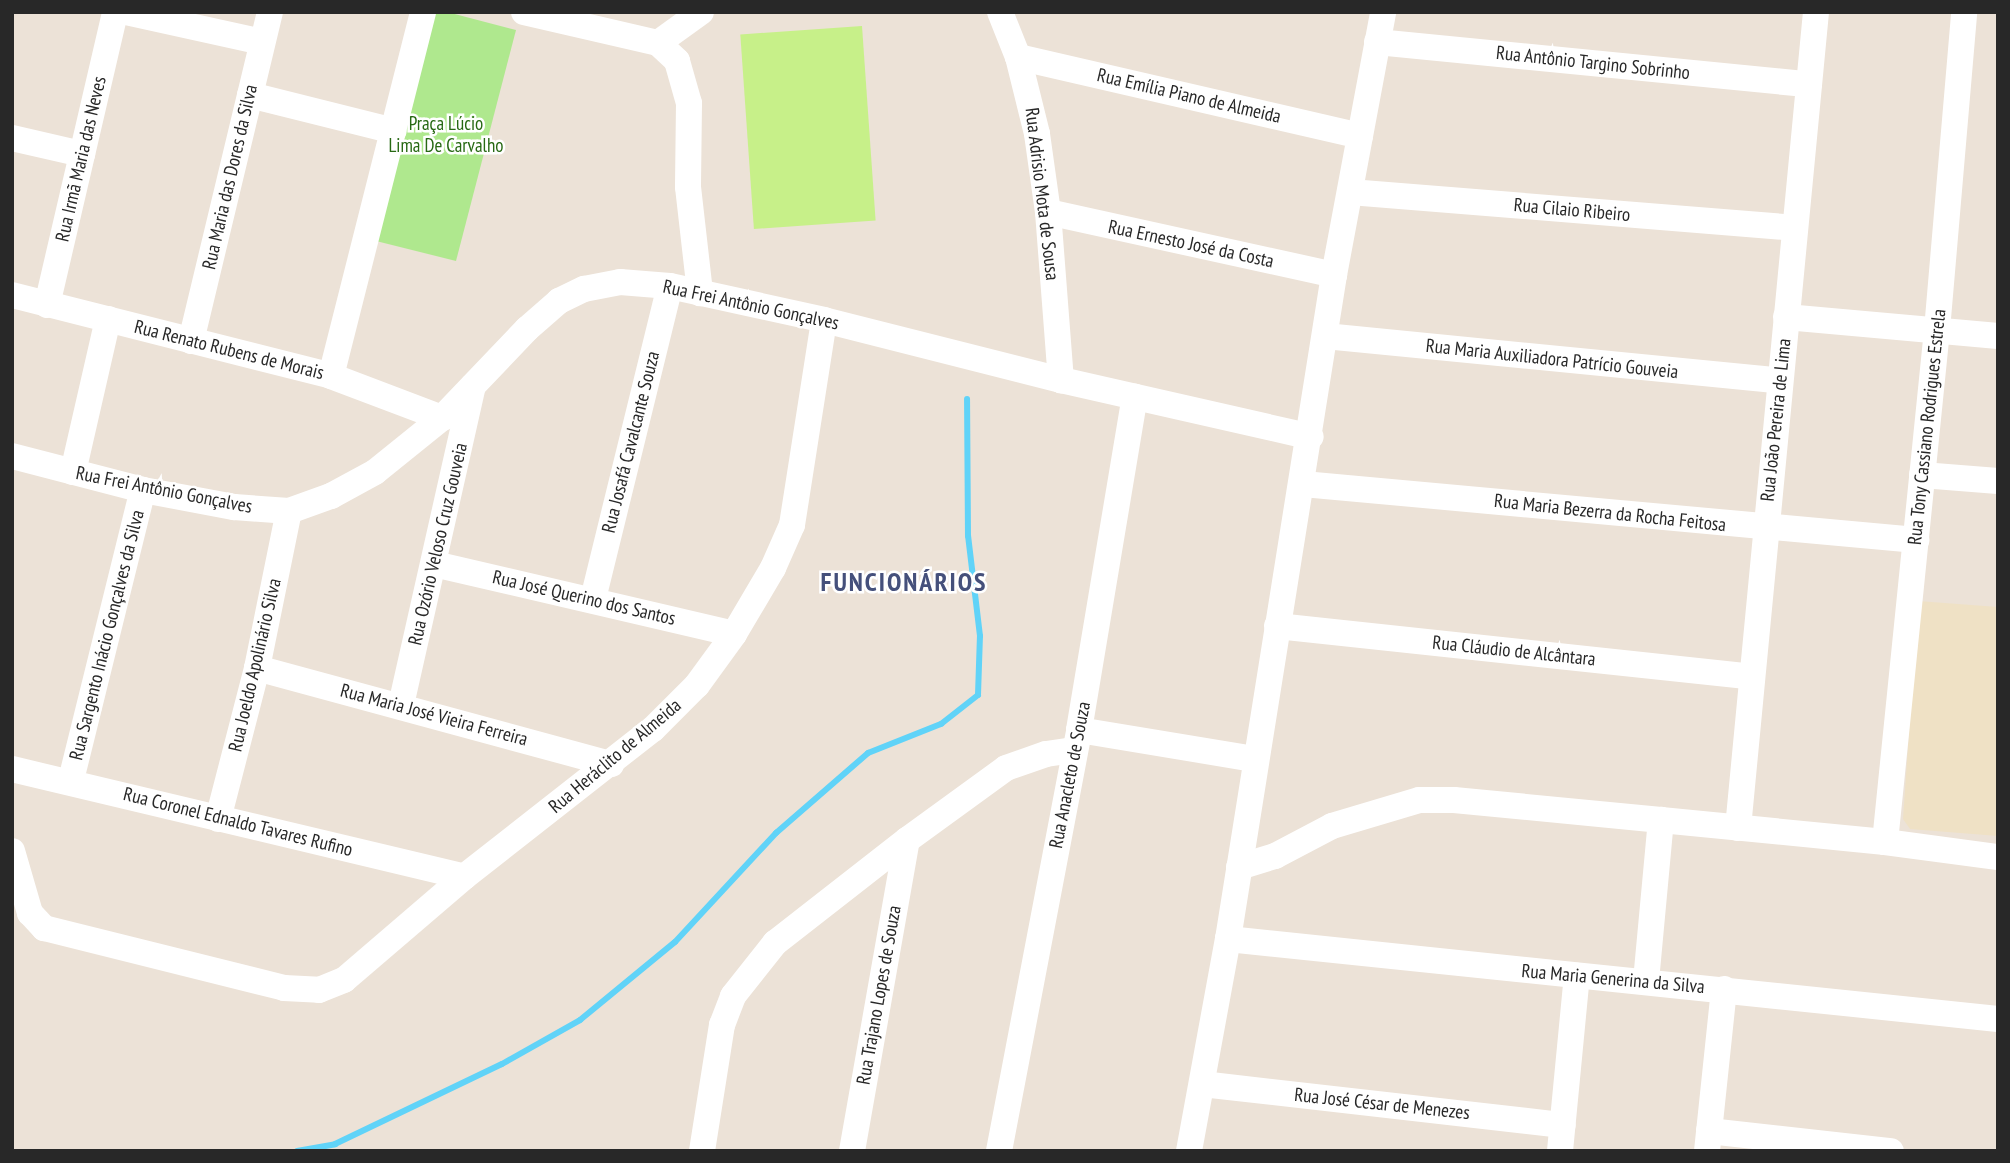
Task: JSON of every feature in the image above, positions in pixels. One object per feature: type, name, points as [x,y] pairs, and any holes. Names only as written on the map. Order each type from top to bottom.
[{"type":"street","name":"Rua Irmã Maria das Neves","points":[[47,305],[115,12]]},
{"type":"street","points":[[126,12],[262,42]]},
{"type":"street","name":"Rua Maria das Dores da Silva","points":[[191,341],[270,12]]},
{"type":"street","points":[[331,376],[423,12]]},
{"type":"street","points":[[524,12],[572,18],[658,43],[677,61],[689,103],[689,199],[700,293]]},
{"type":"street","points":[[658,43],[701,12]]},
{"type":"street","name":"Rua Adrisio Mota de Sousa","points":[[1000,12],[1018,57],[1037,134],[1048,212],[1061,380]]},
{"type":"street","points":[[1189,1151],[1228,939],[1255,759],[1311,437],[1334,275],[1383,12]]},
{"type":"street","name":"Rua João Pereira de Lima","points":[[1738,828],[1816,12]]},
{"type":"street","name":"Rua Tony Cassiano Rodrigues Estrela","points":[[1885,842],[1937,330],[1964,12]]},
{"type":"street","name":"Rua Antônio Targino Sobrinho","points":[[1377,42],[1810,84]]},
{"type":"street","name":"Rua Emília Piano de Almeida","points":[[1018,57],[1360,136]]},
{"type":"street","points":[[250,95],[394,131]]},
{"type":"street","points":[[12,138],[82,154]]},
{"type":"street","name":"Rua Cilaio Ribeiro","points":[[1350,192],[1794,228]]},
{"type":"street","name":"Rua Ernesto José da Costa","points":[[1048,212],[1334,275]]},
{"type":"street","name":"Rua Frei Antônio Gonçalves","points":[[12,456],[143,490],[234,507],[289,511],[331,496],[375,472],[442,418],[474,382],[559,301],[584,289],[620,282],[670,286],[824,320],[1061,380],[1311,437]]},
{"type":"street","name":"Rua Josafá Cavalcante Souza","points":[[593,599],[670,286]]},
{"type":"street","name":"Rua Renato Rubens de Morais","points":[[12,295],[331,376],[442,418]]},
{"type":"street","points":[[1786,317],[1998,336]]},
{"type":"street","points":[[73,472],[108,319]]},
{"type":"street","name":"Rua Heráclito de Almeida","points":[[12,851],[30,913],[44,928],[303,991],[332,986],[357,969],[464,877],[611,764],[653,729],[697,685],[734,634],[773,568],[792,525],[824,320]]},
{"type":"street","name":"Rua Maria Auxiliadora Patrício Gouveia","points":[[1325,337],[1780,381]]},
{"type":"street","name":"Rua Ozório Veloso Cruz Gouveia","points":[[401,705],[474,382]]},
{"type":"street","name":"Rua Anacleto de Souza","points":[[999,1151],[1077,740],[1135,397]]},
{"type":"street","points":[[1922,475],[1998,481]]},
{"type":"street","name":"Rua Maria Bezerra da Rocha Feitosa","points":[[1303,484],[1916,540]]},
{"type":"street","name":"Rua Sargento Inácio Gonçalves da Silva","points":[[71,780],[143,490]]},
{"type":"street","name":"Rua Joeldo Apolinário Silva","points":[[218,819],[257,668],[289,511]]},
{"type":"street","name":"Rua José Querino dos Santos","points":[[434,564],[734,634]]},
{"type":"street","name":"Rua Cláudio de Alcântara","points":[[1277,626],[1751,677]]},
{"type":"street","name":"Rua Maria José Vieira Ferreira","points":[[257,668],[611,764]]},
{"type":"street","points":[[702,1151],[722,1025],[733,996],[775,943],[906,840],[1006,768],[1077,740],[1255,759]]},
{"type":"street","name":"Rua Coronel Ednaldo Tavares Rufino","points":[[12,769],[71,780],[218,819],[464,877]]},
{"type":"street","points":[[1239,867],[1275,856],[1332,826],[1419,800],[1454,800],[1885,842],[1998,857]]},
{"type":"street","points":[[1646,981],[1661,820]]},
{"type":"street","name":"Rua Trajano Lopes de Souza","points":[[852,1151],[906,840]]},
{"type":"street","name":"Rua Maria Generina da Silva","points":[[1228,939],[1998,1019]]},
{"type":"street","points":[[1561,1138],[1577,976]]},
{"type":"street","points":[[1724,989],[1708,1141],[1891,1151]]},
{"type":"street","name":"Rua José César de Menezes","points":[[1202,1084],[1561,1138]]},
{"type":"shaded area","points":[[1918,601],[1998,607],[1998,836],[1910,829],[1903,819]]},
{"type":"green space","name":"Praça Lúcio Lima De Carvalho","points":[[435,12],[447,12],[516,30],[456,261],[376,241]]},
{"type":"green space","points":[[862,26],[876,221],[754,229],[740,35]]},
{"type":"waterway","points":[[297,1151],[335,1144],[502,1064],[580,1020],[675,942],[776,833],[868,753],[941,724],[978,695],[980,636],[968,536],[967,399]]},
{"type":"district","name":"FUNCIONÁRIOS","points":[[904,582]]}]
